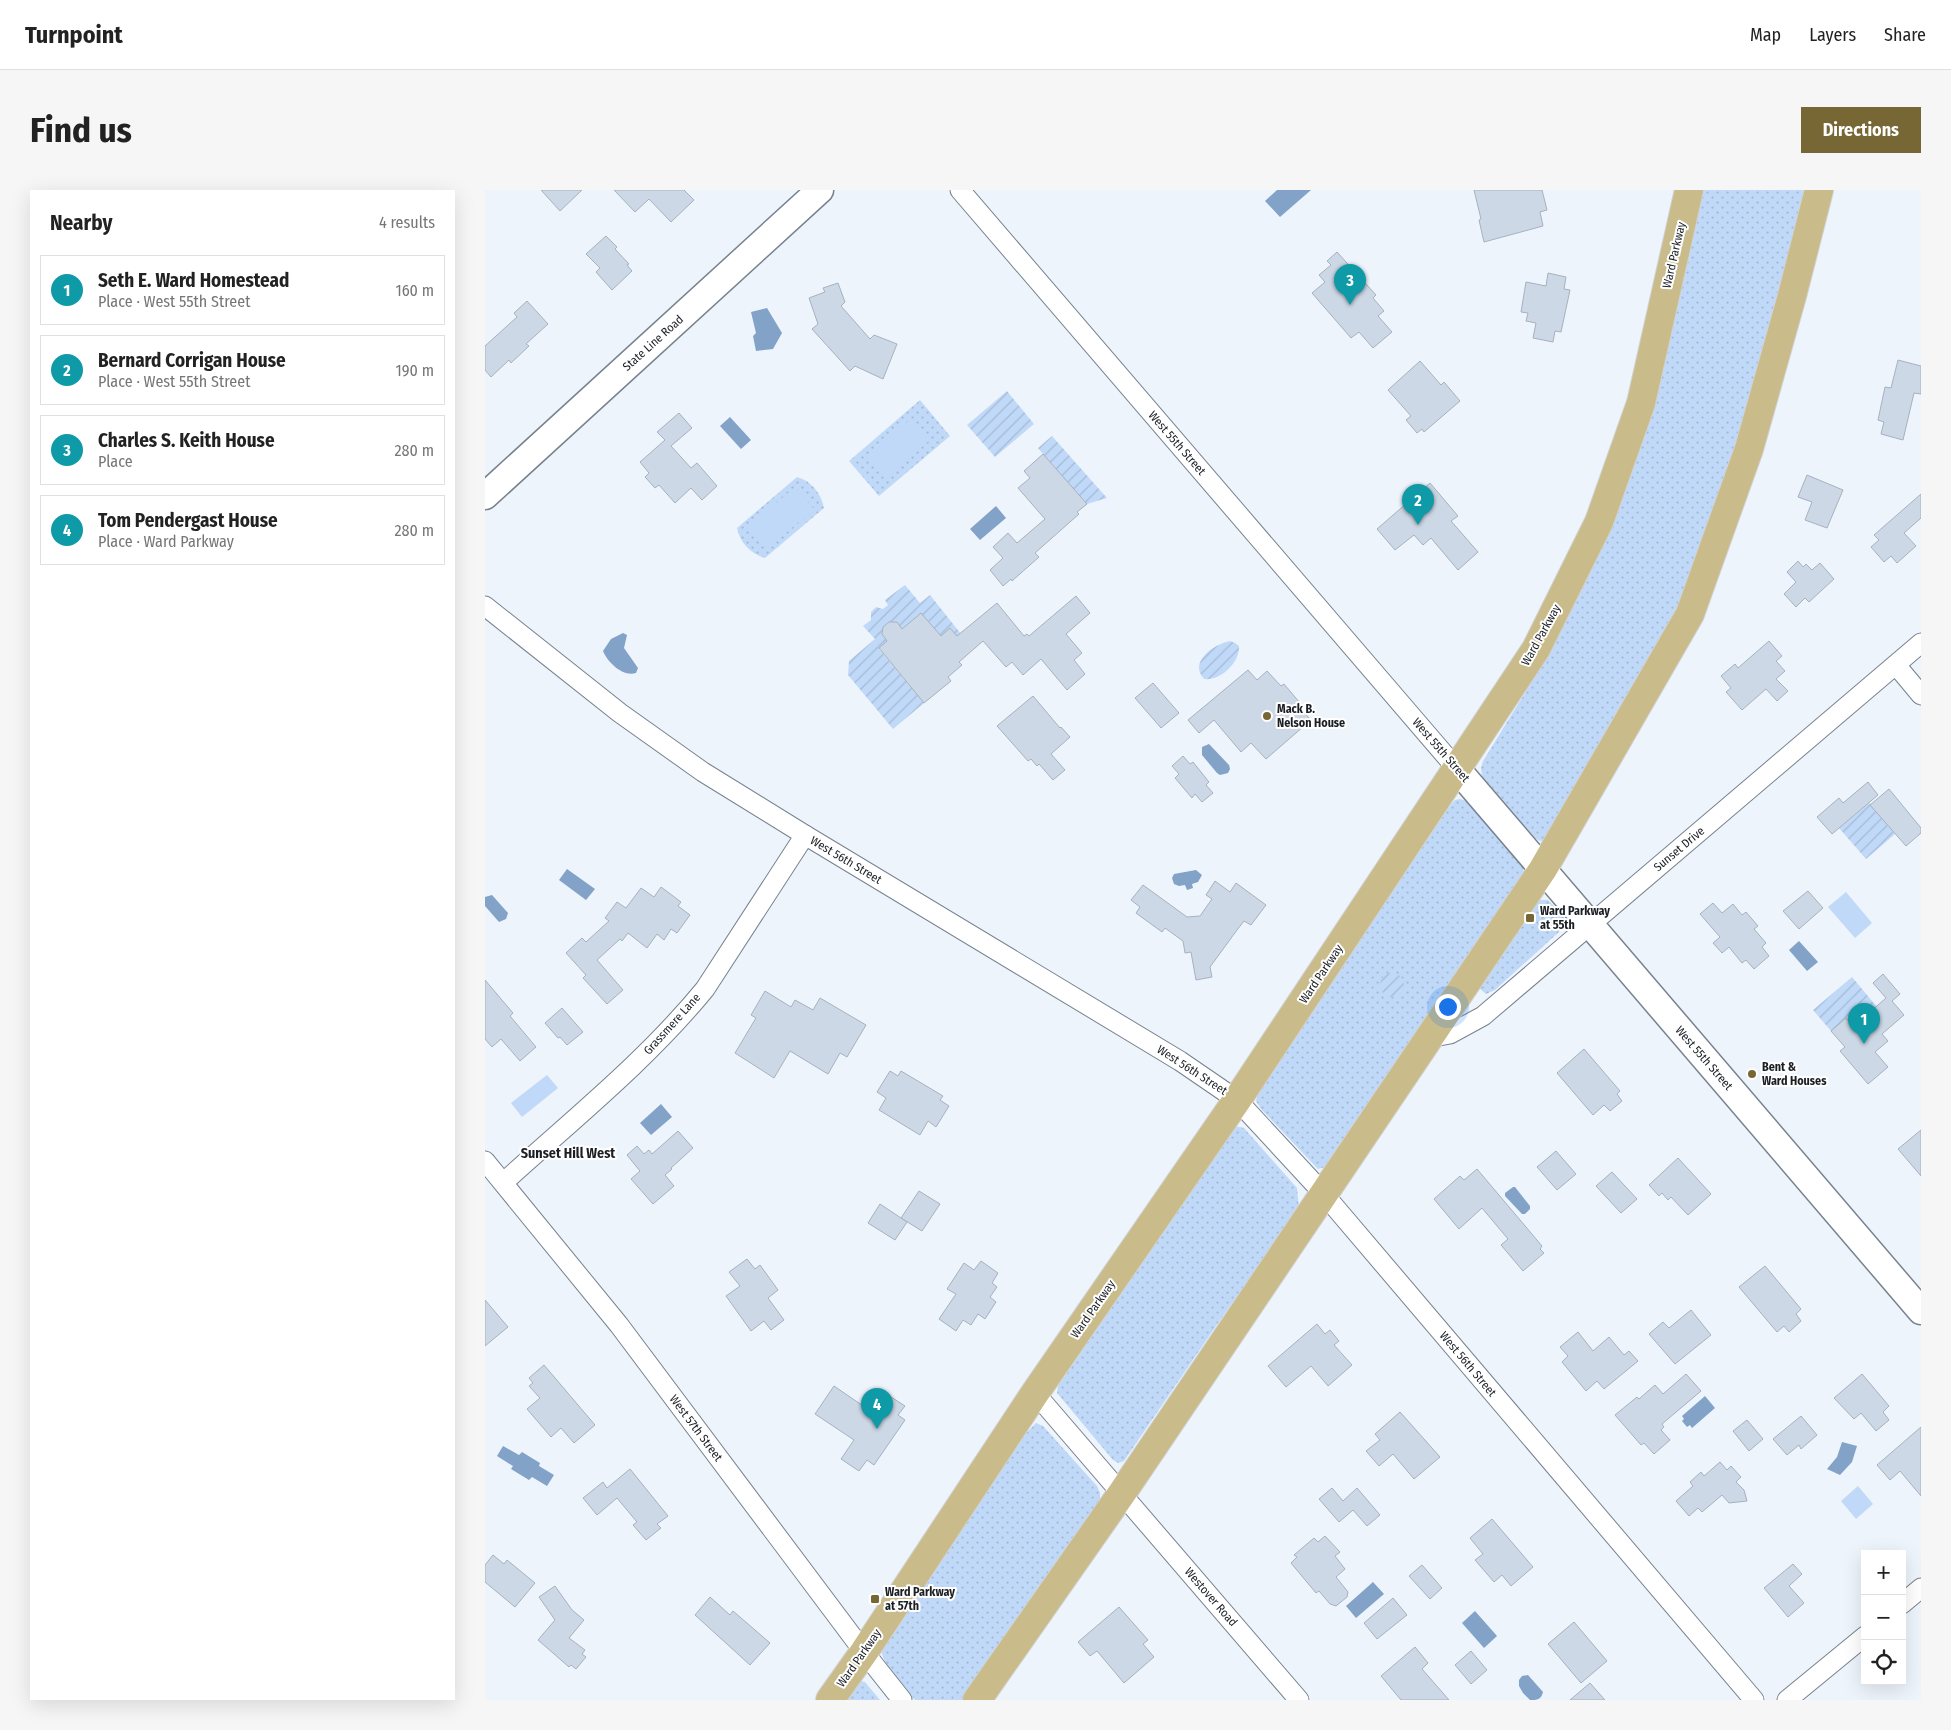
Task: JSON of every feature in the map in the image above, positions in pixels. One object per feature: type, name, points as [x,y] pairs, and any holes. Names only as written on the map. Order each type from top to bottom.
[{"type":"main road","name":"State Line Road","points":[[485,496],[820,190]]},
{"type":"main road","name":"Ward Parkway","points":[[830,1700],[864,1652],[1035,1393],[1237,1100],[1537,649],[1599,522],[1641,403],[1689,190]]},
{"type":"main road","points":[[977,1700],[1122,1493],[1543,869],[1691,614],[1744,468],[1792,296],[1819,190]]},
{"type":"main road","name":"West 55th Street","points":[[1457,769],[1921,1311]]},
{"type":"street","name":"West 55th Street","points":[[961,190],[1457,769]]},
{"type":"street","name":"West 56th Street","points":[[485,606],[620,713],[703,772],[1180,1061],[1237,1100],[1323,1193],[1754,1700]]},
{"type":"street","name":"Sunset Drive","points":[[1428,1038],[1449,1034],[1483,1016],[1921,643]]},
{"type":"street","points":[[1896,665],[1921,695]]},
{"type":"street","name":"Grassmere Lane","points":[[503,1182],[651,1050],[686,1012],[705,989],[805,835]]},
{"type":"street","name":"West 57th Street","points":[[485,1161],[619,1325],[902,1700]]},
{"type":"street","name":"Westover Road","points":[[1035,1393],[1299,1700]]},
{"type":"street","points":[[1906,1601],[1921,1588]]},
{"type":"street","points":[[1787,1700],[1861,1639]]},
{"type":"shaded area","points":[[1277,190],[1311,190],[1280,217],[1265,201]]},
{"type":"shaded area","points":[[1701,190],[1804,190],[1762,369],[1680,609],[1545,840],[1540,841],[1535,838],[1482,776],[1481,768],[1483,761],[1531,683],[1563,624]]},
{"type":"shaded area","points":[[767,308],[782,333],[773,349],[756,351],[753,336],[756,333],[751,312]]},
{"type":"shaded area","points":[[1007,391],[1034,424],[995,457],[967,425]]},
{"type":"shaded area","points":[[920,400],[950,436],[879,496],[849,461]]},
{"type":"shaded area","points":[[730,417],[751,440],[741,449],[720,426]]},
{"type":"shaded area","points":[[912,418],[931,439],[885,479],[866,458]]},
{"type":"shaded area","points":[[1052,436],[1107,498],[1087,504],[1038,448]]},
{"type":"shaded area","points":[[797,477],[815,489],[821,498],[824,508],[765,558],[760,556],[743,543],[737,528]]},
{"type":"shaded area","points":[[795,487],[814,509],[768,548],[749,526]]},
{"type":"shaded area","points":[[996,506],[1006,518],[980,540],[970,529]]},
{"type":"shaded area","points":[[905,585],[920,603],[930,595],[965,639],[959,644],[951,630],[941,636],[902,629],[896,622],[889,622],[883,627],[882,634],[887,641],[879,649],[924,703],[893,729],[848,675],[849,661],[875,639],[863,626],[871,620],[871,612],[876,607],[883,609],[888,605],[885,600]]},
{"type":"shaded area","points":[[623,633],[627,635],[624,648],[638,668],[636,673],[631,674],[621,671],[608,660],[603,651],[611,639]]},
{"type":"shaded area","points":[[1230,641],[1239,646],[1233,664],[1223,674],[1210,679],[1204,679],[1200,673],[1199,666],[1201,660],[1217,646]]},
{"type":"shaded area","points":[[1209,744],[1229,765],[1228,773],[1220,775],[1217,773],[1202,755],[1202,747]]},
{"type":"shaded area","points":[[1455,800],[1467,801],[1519,861],[1524,873],[1325,1167],[1318,1169],[1261,1109],[1256,1101],[1258,1092],[1449,807]]},
{"type":"shaded area","points":[[1869,803],[1895,834],[1866,859],[1839,828]]},
{"type":"shaded area","points":[[567,869],[595,889],[586,900],[559,880]]},
{"type":"shaded area","points":[[1196,870],[1202,875],[1198,882],[1192,884],[1193,888],[1187,890],[1185,885],[1179,886],[1174,884],[1172,878],[1174,874]]},
{"type":"shaded area","points":[[1846,892],[1872,923],[1855,938],[1828,907]]},
{"type":"shaded area","points":[[492,895],[508,913],[506,919],[499,922],[485,906],[485,897]]},
{"type":"shaded area","points":[[1537,900],[1548,900],[1564,917],[1564,925],[1560,931],[1495,990],[1486,994],[1479,988]]},
{"type":"shaded area","points":[[1799,941],[1818,962],[1807,971],[1789,950]]},
{"type":"shaded area","points":[[1392,973],[1401,976],[1404,985],[1401,994],[1392,997],[1383,994],[1380,985],[1383,976]]},
{"type":"shaded area","points":[[1852,977],[1877,1007],[1857,1032],[1846,1019],[1831,1031],[1813,1010]]},
{"type":"shaded area","points":[[547,1075],[558,1088],[522,1117],[511,1103]]},
{"type":"shaded area","points":[[661,1104],[672,1117],[651,1135],[640,1123]]},
{"type":"shaded area","points":[[1235,1126],[1244,1128],[1297,1188],[1299,1208],[1124,1461],[1118,1463],[1113,1460],[1057,1393],[1058,1386]]},
{"type":"shaded area","points":[[1513,1187],[1530,1206],[1530,1209],[1525,1214],[1522,1214],[1505,1196],[1505,1193]]},
{"type":"shaded area","points":[[1705,1396],[1715,1408],[1692,1428],[1690,1425],[1687,1427],[1682,1421],[1684,1419],[1682,1416]]},
{"type":"shaded area","points":[[1036,1423],[1043,1426],[1097,1486],[1100,1500],[962,1700],[915,1700],[888,1667],[884,1660],[881,1645],[1023,1436]]},
{"type":"shaded area","points":[[1842,1442],[1857,1446],[1852,1462],[1840,1475],[1827,1469],[1837,1457]]},
{"type":"shaded area","points":[[503,1446],[519,1455],[522,1452],[540,1463],[539,1466],[554,1475],[547,1486],[532,1477],[529,1480],[511,1469],[513,1466],[497,1456]]},
{"type":"shaded area","points":[[1858,1486],[1873,1504],[1856,1519],[1841,1501]]},
{"type":"shaded area","points":[[1373,1582],[1384,1594],[1356,1618],[1346,1606]]},
{"type":"shaded area","points":[[1475,1611],[1497,1636],[1484,1648],[1462,1623]]},
{"type":"shaded area","points":[[1528,1675],[1543,1692],[1538,1699],[1530,1700],[1519,1686],[1519,1680],[1522,1676]]},
{"type":"shaded area","points":[[861,1681],[865,1682],[880,1700],[845,1700]]},
{"type":"building","points":[[541,190],[582,190],[560,211]]},
{"type":"building","points":[[614,190],[684,190],[694,200],[671,222],[649,199],[635,212]]},
{"type":"building","points":[[1474,190],[1542,190],[1547,210],[1540,212],[1543,226],[1484,242]]},
{"type":"building","points":[[606,236],[617,247],[615,249],[629,264],[627,265],[632,271],[612,290],[596,272],[600,268],[586,254]]},
{"type":"building","points":[[1337,252],[1376,295],[1373,298],[1384,311],[1378,316],[1392,332],[1373,348],[1359,332],[1351,338],[1312,293],[1325,282],[1319,275],[1331,265],[1327,261]]},
{"type":"building","points":[[1548,273],[1566,277],[1564,289],[1570,290],[1561,332],[1555,331],[1553,342],[1533,338],[1536,323],[1526,321],[1528,313],[1521,312],[1526,282],[1546,286]]},
{"type":"building","points":[[838,283],[845,302],[841,306],[870,339],[874,335],[897,344],[883,379],[855,366],[850,371],[812,329],[818,324],[809,298],[825,292],[823,288]]},
{"type":"building","points":[[527,301],[548,324],[526,344],[529,346],[511,363],[509,360],[491,377],[485,370],[485,346],[517,317],[514,313]]},
{"type":"building","points":[[1898,360],[1921,366],[1921,394],[1914,393],[1903,440],[1881,434],[1884,422],[1878,420],[1885,387],[1891,388]]},
{"type":"building","points":[[1420,361],[1441,385],[1444,382],[1460,401],[1424,432],[1422,429],[1417,433],[1406,420],[1411,416],[1388,390]]},
{"type":"building","points":[[679,413],[692,428],[671,446],[691,468],[697,463],[717,486],[702,500],[691,488],[675,503],[659,485],[655,488],[645,477],[649,473],[640,462],[665,440],[657,432]]},
{"type":"building","points":[[1043,454],[1087,504],[1077,512],[1079,514],[1035,553],[1039,557],[1012,581],[1011,579],[1003,586],[990,570],[1003,558],[993,547],[1008,533],[1017,543],[1045,519],[1018,488],[1030,478],[1024,471]]},
{"type":"building","points":[[1807,475],[1843,490],[1827,528],[1805,520],[1812,502],[1798,497]]},
{"type":"building","points":[[1430,483],[1458,516],[1451,521],[1478,552],[1458,570],[1431,538],[1423,545],[1414,535],[1395,550],[1377,529]]},
{"type":"building","points":[[1921,494],[1921,518],[1904,533],[1916,546],[1897,563],[1891,556],[1884,562],[1871,547],[1879,540],[1874,535]]},
{"type":"building","points":[[1798,561],[1803,567],[1806,564],[1812,570],[1820,563],[1834,579],[1809,602],[1805,598],[1796,607],[1784,594],[1796,582],[1787,572]]},
{"type":"building","points":[[1076,596],[1090,613],[1066,634],[1082,653],[1074,660],[1085,674],[1067,690],[1041,659],[1023,675],[1012,662],[1006,667],[983,641],[959,662],[962,665],[948,677],[951,681],[924,703],[879,648],[887,641],[882,634],[883,627],[889,622],[897,622],[902,629],[921,613],[941,636],[950,628],[957,636],[997,603],[1024,636],[1027,634],[1029,636]]},
{"type":"building","points":[[1769,641],[1782,656],[1776,661],[1785,671],[1776,679],[1788,691],[1777,701],[1766,689],[1742,710],[1726,692],[1731,688],[1721,676],[1735,664],[1738,668]]},
{"type":"building","name":"Mack B. Nelson House","points":[[1248,670],[1257,680],[1267,671],[1281,686],[1284,684],[1300,703],[1297,705],[1311,720],[1266,759],[1251,743],[1241,752],[1214,720],[1199,733],[1188,720]]},
{"type":"building","points":[[1153,683],[1179,713],[1161,728],[1135,698]]},
{"type":"building","points":[[1033,696],[1070,737],[1051,754],[1065,770],[1053,780],[1039,764],[1037,766],[1031,759],[1028,761],[997,726]]},
{"type":"building","points":[[1183,756],[1190,764],[1193,762],[1209,782],[1206,785],[1213,793],[1202,802],[1195,794],[1192,798],[1175,778],[1179,774],[1172,766]]},
{"type":"building","points":[[1868,782],[1878,795],[1832,834],[1817,817],[1839,798],[1843,803]]},
{"type":"building","points":[[1889,789],[1921,828],[1921,833],[1906,846],[1870,805]]},
{"type":"building","points":[[1215,881],[1230,892],[1236,883],[1266,905],[1251,925],[1244,921],[1237,930],[1210,967],[1212,977],[1196,980],[1191,952],[1185,953],[1183,941],[1165,928],[1162,932],[1136,913],[1140,907],[1131,900],[1143,885],[1187,917],[1200,916],[1212,899],[1206,895]]},
{"type":"building","points":[[661,887],[681,902],[678,906],[690,915],[677,933],[671,929],[664,940],[657,934],[647,948],[628,933],[622,941],[620,939],[597,960],[623,990],[607,1004],[583,978],[586,975],[566,953],[582,938],[586,942],[609,921],[605,918],[617,902],[626,908],[641,888],[654,897]]},
{"type":"building","points":[[1808,891],[1823,908],[1799,929],[1783,911]]},
{"type":"building","points":[[1713,903],[1722,913],[1733,904],[1742,915],[1746,912],[1758,926],[1754,929],[1766,943],[1762,947],[1769,956],[1754,969],[1746,960],[1742,963],[1729,947],[1722,953],[1713,943],[1720,937],[1700,914]]},
{"type":"building","points":[[1883,974],[1900,994],[1892,1001],[1904,1015],[1882,1034],[1888,1041],[1875,1052],[1888,1067],[1868,1084],[1840,1051],[1845,1047],[1831,1031],[1846,1018],[1853,1027],[1886,998],[1873,983]]},
{"type":"building","points":[[485,980],[513,1013],[510,1016],[536,1047],[520,1061],[501,1039],[492,1047],[485,1039]]},
{"type":"building","points":[[765,991],[791,1007],[795,1000],[813,1010],[820,998],[866,1025],[847,1057],[840,1053],[828,1074],[790,1051],[774,1078],[735,1053],[756,1018],[751,1015]]},
{"type":"building","points":[[562,1008],[583,1032],[567,1045],[545,1023]]},
{"type":"building","points":[[1584,1049],[1620,1091],[1617,1094],[1622,1101],[1610,1111],[1604,1105],[1593,1115],[1557,1073]]},
{"type":"building","points":[[890,1071],[898,1076],[901,1071],[943,1096],[940,1100],[949,1106],[936,1127],[928,1121],[920,1135],[879,1110],[886,1098],[877,1092]]},
{"type":"building","points":[[1921,1130],[1921,1176],[1898,1149]]},
{"type":"building","points":[[678,1131],[693,1148],[665,1175],[674,1186],[653,1204],[631,1179],[640,1171],[627,1155],[637,1146],[644,1154],[649,1150],[652,1154]]},
{"type":"building","points":[[1556,1151],[1576,1174],[1557,1190],[1537,1167]]},
{"type":"building","points":[[1678,1158],[1711,1194],[1688,1215],[1671,1197],[1668,1200],[1662,1193],[1659,1196],[1649,1185]]},
{"type":"building","points":[[1477,1169],[1542,1246],[1540,1249],[1544,1253],[1523,1271],[1501,1245],[1508,1239],[1482,1208],[1459,1229],[1434,1199],[1460,1176],[1464,1180]]},
{"type":"building","points":[[1612,1172],[1637,1199],[1621,1213],[1596,1186]]},
{"type":"building","points":[[919,1191],[940,1204],[922,1231],[901,1218]]},
{"type":"building","points":[[880,1204],[907,1222],[895,1240],[868,1223]]},
{"type":"building","points":[[747,1259],[755,1269],[760,1265],[778,1290],[768,1298],[784,1320],[771,1330],[764,1321],[751,1331],[726,1296],[740,1286],[729,1272]]},
{"type":"building","points":[[981,1261],[998,1273],[992,1283],[997,1287],[990,1297],[996,1302],[985,1319],[978,1314],[971,1325],[963,1320],[956,1331],[939,1319],[956,1294],[947,1289],[964,1263],[974,1270]]},
{"type":"building","points":[[1765,1266],[1801,1309],[1796,1314],[1801,1321],[1789,1332],[1784,1326],[1777,1332],[1739,1287]]},
{"type":"building","points":[[485,1300],[508,1327],[485,1346]]},
{"type":"building","points":[[1691,1310],[1711,1335],[1675,1364],[1649,1334],[1663,1322],[1669,1328]]},
{"type":"building","points":[[1317,1324],[1325,1334],[1330,1330],[1339,1341],[1334,1345],[1352,1365],[1328,1386],[1311,1366],[1286,1387],[1268,1366]]},
{"type":"building","points":[[1578,1332],[1593,1351],[1609,1337],[1624,1355],[1629,1351],[1638,1361],[1604,1389],[1597,1381],[1586,1391],[1562,1362],[1568,1356],[1560,1347]]},
{"type":"building","points":[[544,1365],[595,1425],[574,1443],[561,1428],[551,1437],[527,1409],[540,1398],[529,1386],[533,1383],[529,1378]]},
{"type":"building","points":[[1686,1374],[1701,1391],[1662,1424],[1664,1427],[1661,1430],[1670,1440],[1654,1454],[1644,1443],[1641,1445],[1615,1415],[1637,1397],[1639,1399],[1655,1385],[1663,1394]]},
{"type":"building","points":[[1862,1374],[1889,1406],[1883,1412],[1889,1420],[1876,1431],[1861,1413],[1854,1419],[1834,1398]]},
{"type":"building","points":[[834,1386],[872,1412],[885,1393],[905,1406],[898,1415],[905,1420],[874,1465],[867,1460],[859,1471],[841,1459],[854,1440],[815,1414]]},
{"type":"building","points":[[1400,1412],[1440,1457],[1414,1479],[1393,1454],[1379,1466],[1366,1451],[1380,1440],[1375,1434]]},
{"type":"building","points":[[1801,1416],[1817,1435],[1801,1449],[1799,1445],[1787,1455],[1773,1439]]},
{"type":"building","points":[[1747,1420],[1763,1439],[1749,1451],[1733,1431]]},
{"type":"building","points":[[1921,1427],[1921,1496],[1900,1471],[1890,1480],[1877,1465]]},
{"type":"building","points":[[1720,1462],[1727,1470],[1731,1466],[1741,1477],[1736,1482],[1744,1490],[1747,1501],[1729,1503],[1722,1495],[1702,1512],[1698,1508],[1689,1516],[1676,1501],[1693,1486],[1690,1482],[1701,1472],[1704,1476]]},
{"type":"building","points":[[630,1469],[668,1516],[657,1524],[661,1528],[646,1540],[633,1525],[637,1522],[617,1498],[597,1515],[583,1498],[603,1482],[607,1488]]},
{"type":"building","points":[[1332,1488],[1343,1501],[1357,1488],[1380,1515],[1367,1526],[1353,1510],[1339,1522],[1319,1499]]},
{"type":"building","points":[[1492,1519],[1533,1567],[1511,1586],[1502,1575],[1494,1582],[1475,1560],[1483,1554],[1470,1538]]},
{"type":"building","points":[[1325,1536],[1340,1552],[1335,1556],[1345,1569],[1336,1577],[1348,1592],[1347,1597],[1336,1606],[1330,1604],[1319,1591],[1316,1593],[1291,1563],[1297,1557],[1294,1555],[1314,1538],[1318,1542]]},
{"type":"building","points":[[493,1555],[504,1564],[507,1560],[535,1583],[515,1607],[485,1582],[485,1565]]},
{"type":"building","points":[[1793,1564],[1802,1574],[1789,1586],[1804,1603],[1788,1617],[1764,1588]]},
{"type":"building","points":[[1422,1565],[1442,1588],[1430,1599],[1409,1576]]},
{"type":"building","points":[[555,1586],[572,1610],[584,1620],[569,1638],[585,1650],[582,1654],[586,1657],[576,1669],[571,1665],[569,1667],[538,1640],[555,1620],[539,1597]]},
{"type":"building","points":[[710,1597],[730,1615],[733,1611],[770,1643],[750,1665],[695,1615]]},
{"type":"building","points":[[1393,1598],[1407,1615],[1377,1639],[1364,1623]]},
{"type":"building","points":[[1119,1607],[1148,1640],[1143,1644],[1154,1657],[1124,1683],[1097,1651],[1090,1656],[1078,1642]]},
{"type":"building","points":[[1574,1622],[1607,1661],[1581,1683],[1548,1644]]},
{"type":"building","points":[[1415,1647],[1428,1663],[1422,1669],[1449,1700],[1401,1700],[1381,1676]]},
{"type":"building","points":[[1471,1651],[1487,1670],[1471,1684],[1455,1665]]},
{"type":"building","points":[[1590,1683],[1605,1700],[1570,1700]]},
{"type":"place","name":"Charles S. Keith House","points":[[1350,305]]},
{"type":"place","name":"Bernard Corrigan House","points":[[1418,525]]},
{"type":"place","name":"Mack B. Nelson House","points":[[1267,716]]},
{"type":"place","name":"Ward Parkway at 55th","points":[[1530,918]]},
{"type":"place","name":"Seth E. Ward Homestead","points":[[1864,1044]]},
{"type":"place","name":"Bent & Ward Houses","points":[[1752,1074]]},
{"type":"place","name":"Tom Pendergast House","points":[[877,1429]]},
{"type":"place","name":"Ward Parkway at 57th","points":[[875,1599]]},
{"type":"district","name":"Sunset Hill West","points":[[568,1153]]}]
